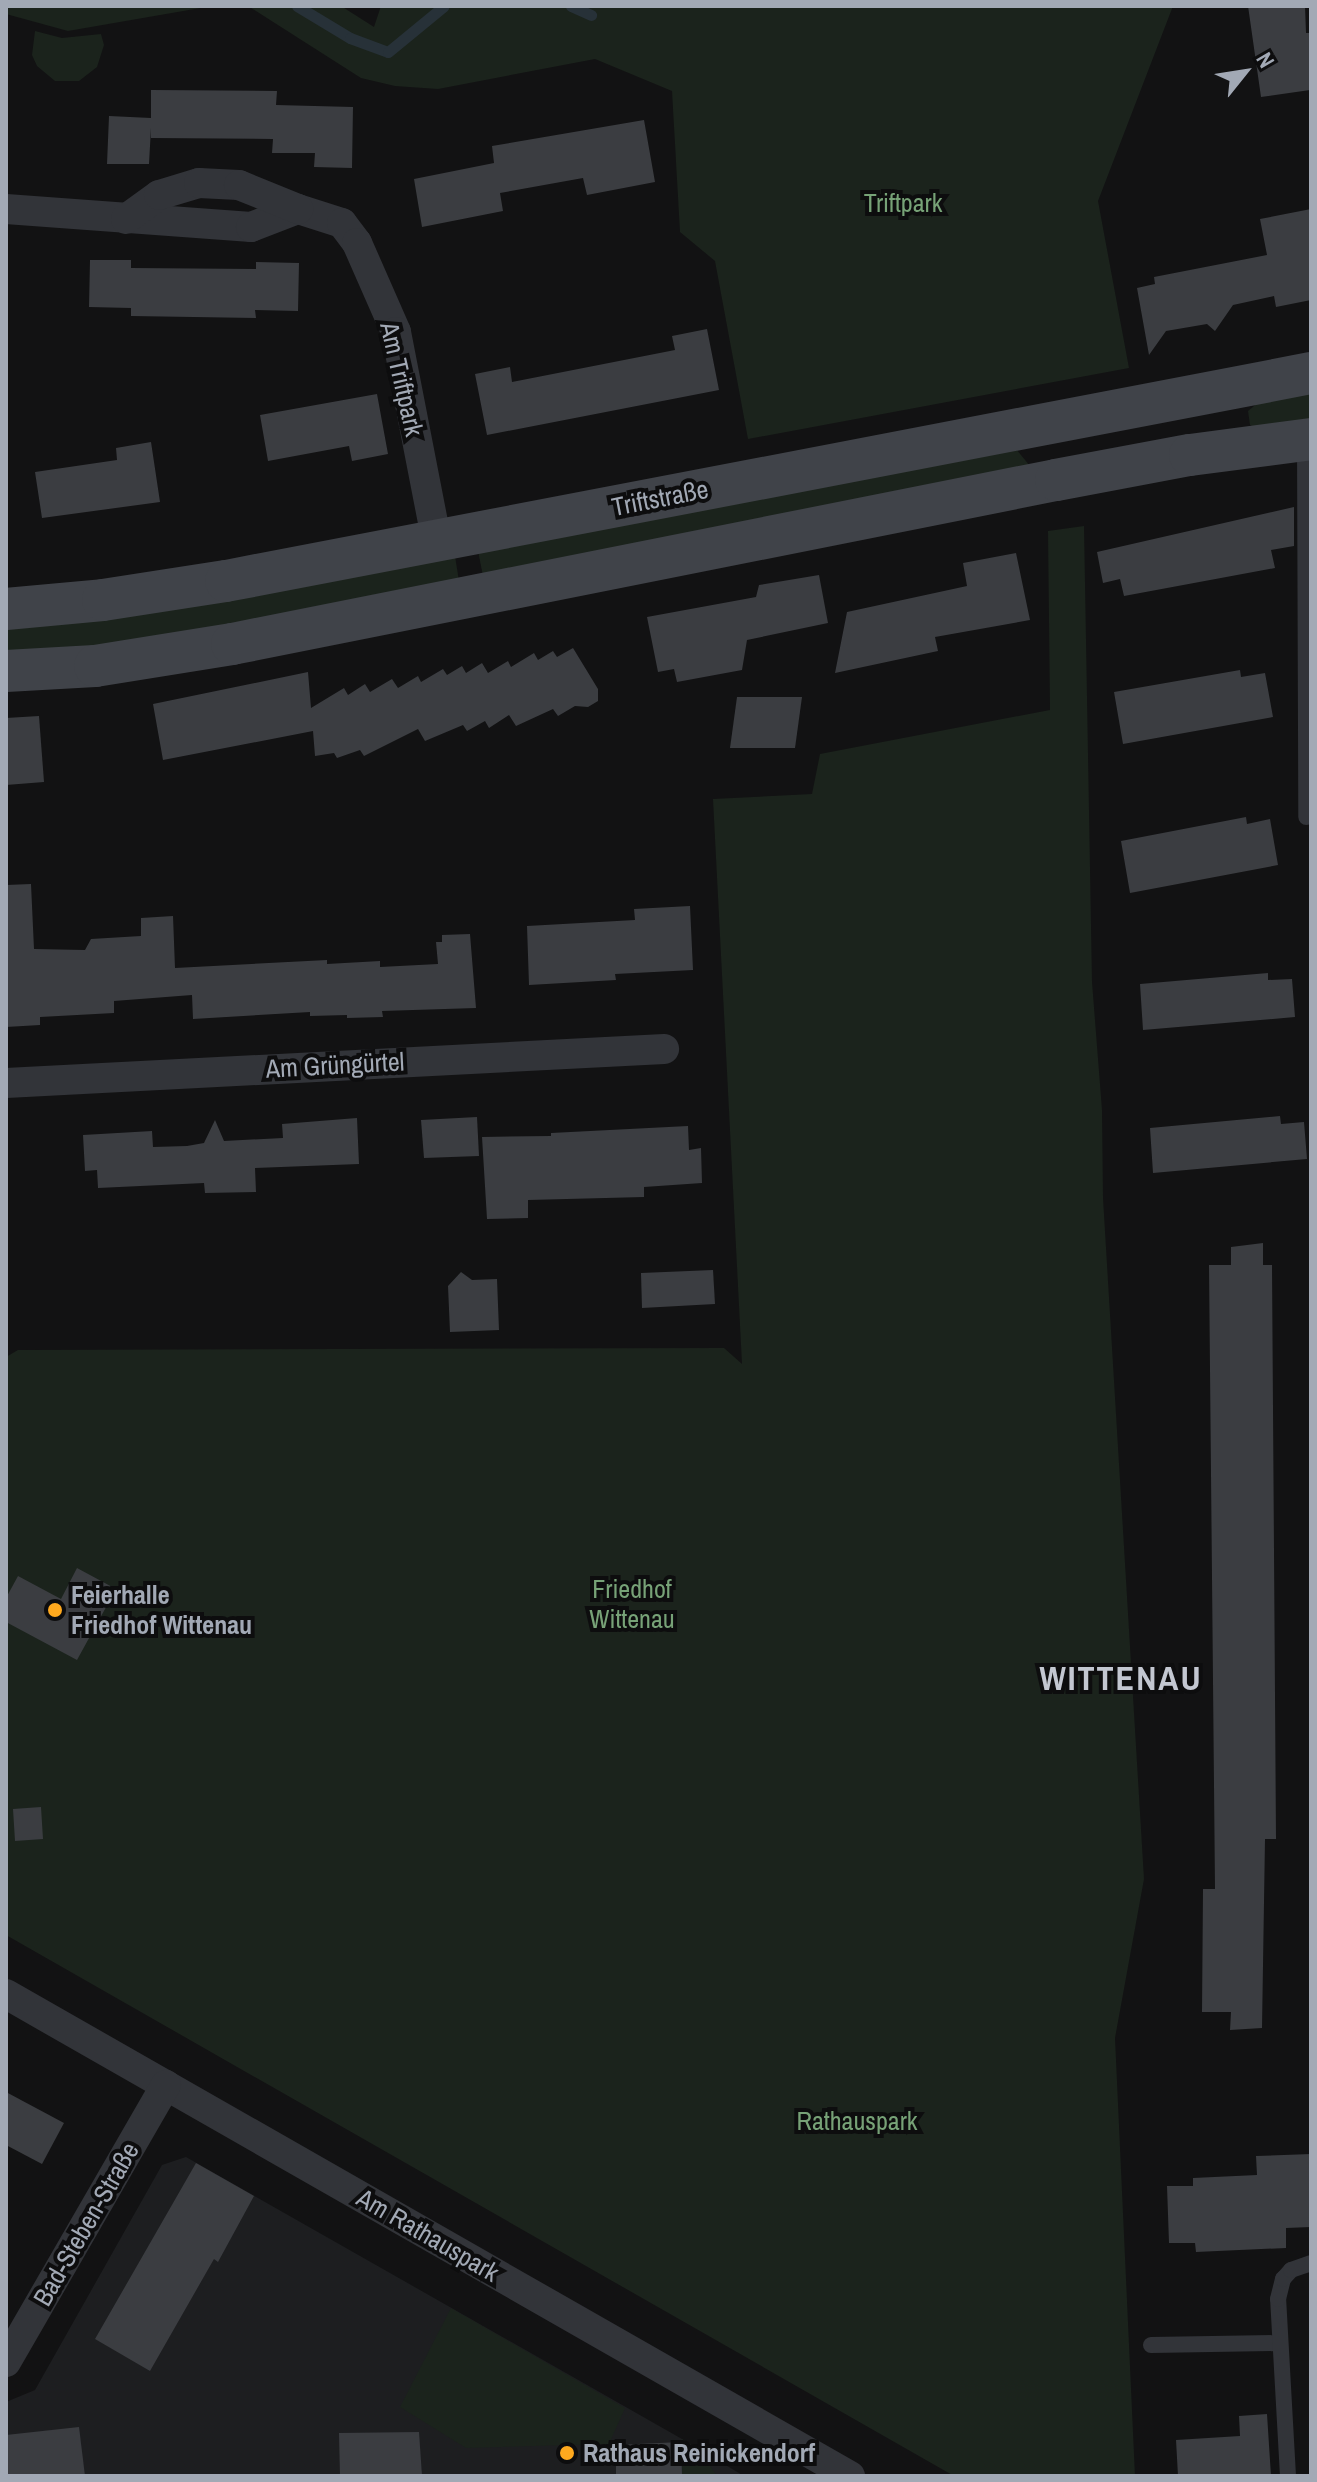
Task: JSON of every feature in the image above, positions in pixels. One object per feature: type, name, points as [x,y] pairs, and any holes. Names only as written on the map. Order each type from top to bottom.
[{"type":"main road","name":"Triftstraße","points":[[6,609],[103,600],[211,584],[1311,373]]},
{"type":"main road","points":[[1181,398],[1190,455]]},
{"type":"main road","points":[[6,671],[95,666],[232,644],[1190,455],[1308,439]]},
{"type":"street","name":"Am Triftpark","points":[[126,219],[159,195],[199,183],[239,185],[342,223],[357,243],[396,332],[437,542]]},
{"type":"street","points":[[6,209],[251,227],[298,209]]},
{"type":"street","name":"Am Grüngürtel","points":[[6,1083],[664,1049]]},
{"type":"street","name":"Am Rathauspark","points":[[6,1994],[850,2476]]},
{"type":"street","name":"Bad-Steben-Straße","points":[[6,2362],[166,2085]]},
{"type":"lane","points":[[1306,817],[1308,439]]},
{"type":"lane","points":[[1288,2476],[1277,2309],[1283,2279],[1291,2270],[1311,2263]]},
{"type":"lane","points":[[1151,2345],[1279,2343]]},
{"type":"shaded area","points":[[186,2157],[744,2476],[6,2476],[6,2402],[35,2390],[162,2165]]},
{"type":"green space","points":[[6,6],[212,6],[68,31],[6,14]]},
{"type":"green space","name":"Triftpark","points":[[248,6],[341,6],[374,27],[381,6],[1173,6],[1098,201],[1129,368],[748,439],[715,261],[680,232],[672,91],[595,59],[438,89],[395,86],[361,78]]},
{"type":"green space","points":[[35,31],[62,38],[101,34],[104,45],[97,67],[79,81],[55,81],[37,66],[32,55]]},
{"type":"green space","points":[[1311,391],[1311,419],[1256,428],[1250,425],[1248,411],[1260,401]]},
{"type":"green space","points":[[1016,449],[1030,466],[483,576],[478,551]]},
{"type":"green space","points":[[1084,526],[1092,982],[1102,1110],[1103,1198],[1144,1879],[1115,2038],[1135,2476],[954,2476],[6,1935],[6,1357],[18,1350],[724,1348],[742,1364],[713,799],[812,794],[820,754],[1050,710],[1048,531]]},
{"type":"green space","points":[[455,556],[459,581],[121,644],[6,654],[6,629]]},
{"type":"green space","points":[[451,2308],[625,2408],[609,2444],[466,2448],[400,2407]]},
{"type":"green space","points":[[682,2439],[699,2450],[717,2476],[682,2476]]},
{"type":"building","points":[[1248,6],[1305,6],[1306,33],[1311,33],[1310,90],[1261,97]]},
{"type":"building","points":[[151,90],[277,91],[276,105],[353,107],[352,168],[314,167],[315,153],[272,153],[273,139],[151,138],[151,128],[149,164],[107,164],[109,116],[151,118]]},
{"type":"building","points":[[644,120],[655,182],[587,195],[583,178],[500,193],[503,211],[422,227],[414,179],[494,163],[492,146]]},
{"type":"building","points":[[1311,209],[1311,300],[1276,307],[1274,296],[1233,305],[1215,331],[1207,324],[1166,331],[1149,355],[1137,288],[1155,284],[1154,277],[1267,255],[1260,219]]},
{"type":"building","points":[[90,260],[131,260],[131,268],[256,269],[256,262],[299,263],[298,311],[255,310],[256,318],[131,316],[131,308],[89,307]]},
{"type":"building","points":[[707,329],[719,390],[487,435],[475,374],[510,367],[512,382],[675,350],[672,336]]},
{"type":"building","points":[[377,394],[388,454],[352,461],[349,446],[268,461],[260,415]]},
{"type":"building","points":[[151,442],[160,502],[42,518],[35,472],[117,460],[116,448]]},
{"type":"building","points":[[1294,507],[1294,546],[1271,550],[1275,568],[1124,596],[1120,579],[1103,583],[1097,552]]},
{"type":"building","points":[[1016,553],[1030,620],[935,637],[938,651],[835,673],[847,612],[967,586],[963,563]]},
{"type":"building","points":[[819,575],[828,623],[747,640],[742,670],[677,682],[674,669],[658,672],[647,617],[756,597],[759,585]]},
{"type":"building","points":[[573,648],[598,689],[598,701],[588,707],[575,706],[558,716],[553,709],[516,726],[509,715],[489,728],[485,721],[467,731],[463,725],[425,741],[418,729],[364,756],[360,750],[337,758],[334,753],[315,756],[313,731],[163,760],[153,704],[308,672],[311,708],[344,688],[348,695],[365,684],[370,692],[392,679],[398,688],[418,676],[421,682],[443,669],[447,675],[462,666],[466,673],[482,663],[488,673],[508,661],[511,667],[534,653],[538,660],[553,651],[557,657]]},
{"type":"building","points":[[1240,670],[1241,677],[1265,673],[1273,717],[1123,744],[1114,692]]},
{"type":"building","points":[[737,697],[802,697],[795,748],[730,748]]},
{"type":"building","points":[[39,716],[44,782],[6,785],[6,718]]},
{"type":"building","points":[[1246,817],[1247,824],[1270,819],[1278,865],[1130,893],[1121,841]]},
{"type":"building","points":[[31,884],[34,949],[85,950],[91,939],[141,936],[141,918],[173,916],[175,968],[327,960],[327,964],[380,961],[380,967],[438,964],[436,942],[442,942],[442,935],[470,934],[476,1008],[382,1011],[383,1017],[310,1016],[310,1012],[193,1019],[192,995],[114,1001],[114,1013],[40,1017],[40,1025],[6,1027],[6,885]]},
{"type":"building","points":[[690,906],[693,970],[615,974],[616,980],[529,985],[527,926],[635,920],[634,909]]},
{"type":"building","points":[[1268,973],[1268,980],[1292,979],[1295,1017],[1143,1030],[1140,984]]},
{"type":"building","points":[[1280,1116],[1281,1124],[1304,1122],[1307,1159],[1153,1173],[1150,1128]]},
{"type":"building","points":[[477,1117],[479,1156],[424,1158],[421,1120]]},
{"type":"building","points":[[357,1118],[359,1164],[255,1168],[256,1192],[205,1193],[204,1183],[98,1188],[97,1170],[85,1171],[83,1135],[152,1131],[153,1147],[187,1146],[204,1143],[215,1120],[224,1141],[283,1138],[282,1124]]},
{"type":"building","points":[[688,1126],[689,1150],[701,1148],[702,1183],[644,1187],[644,1197],[528,1200],[528,1218],[487,1219],[482,1137],[551,1136],[551,1133]]},
{"type":"building","points":[[1263,1243],[1263,1265],[1272,1265],[1276,1839],[1265,1839],[1262,2028],[1230,2030],[1231,2012],[1202,2012],[1203,1889],[1215,1889],[1209,1265],[1231,1265],[1231,1247]]},
{"type":"building","points":[[713,1270],[715,1304],[642,1308],[641,1273]]},
{"type":"building","points":[[461,1272],[472,1280],[497,1279],[499,1330],[450,1332],[448,1286]]},
{"type":"building","name":"Feierhalle Friedhof Wittenau","points":[[77,1568],[116,1589],[77,1660],[6,1622],[6,1598],[18,1576],[61,1599]]},
{"type":"building","points":[[41,1807],[43,1839],[15,1841],[13,1809]]},
{"type":"building","points":[[6,2092],[64,2123],[42,2164],[6,2145]]},
{"type":"building","points":[[1311,2154],[1311,2227],[1286,2228],[1286,2248],[1196,2252],[1195,2243],[1169,2243],[1167,2186],[1193,2186],[1193,2178],[1257,2175],[1256,2156]]},
{"type":"building","points":[[196,2163],[254,2196],[218,2262],[214,2259],[150,2371],[95,2339]]},
{"type":"building","points":[[1267,2414],[1271,2476],[1178,2476],[1176,2440],[1240,2436],[1239,2416]]},
{"type":"building","points":[[79,2427],[85,2476],[6,2476],[6,2435]]},
{"type":"building","points":[[419,2432],[422,2476],[340,2476],[339,2433]]},
{"type":"building","name":"Rathaus Reinickendorf","points":[[681,2442],[682,2476],[616,2476],[616,2445]]},
{"type":"waterway","points":[[297,6],[350,38],[388,52],[444,6]]},
{"type":"waterway","points":[[571,6],[591,15]]},
{"type":"place","name":"Feierhalle Friedhof Wittenau","points":[[55,1610]]},
{"type":"place","name":"Rathaus Reinickendorf","points":[[567,2453]]},
{"type":"district","name":"WITTENAU","points":[[1121,1679]]},
{"type":"park label","name":"Friedhof Wittenau","points":[[632,1604]]},
{"type":"park label","name":"Rathauspark","points":[[857,2121]]}]
